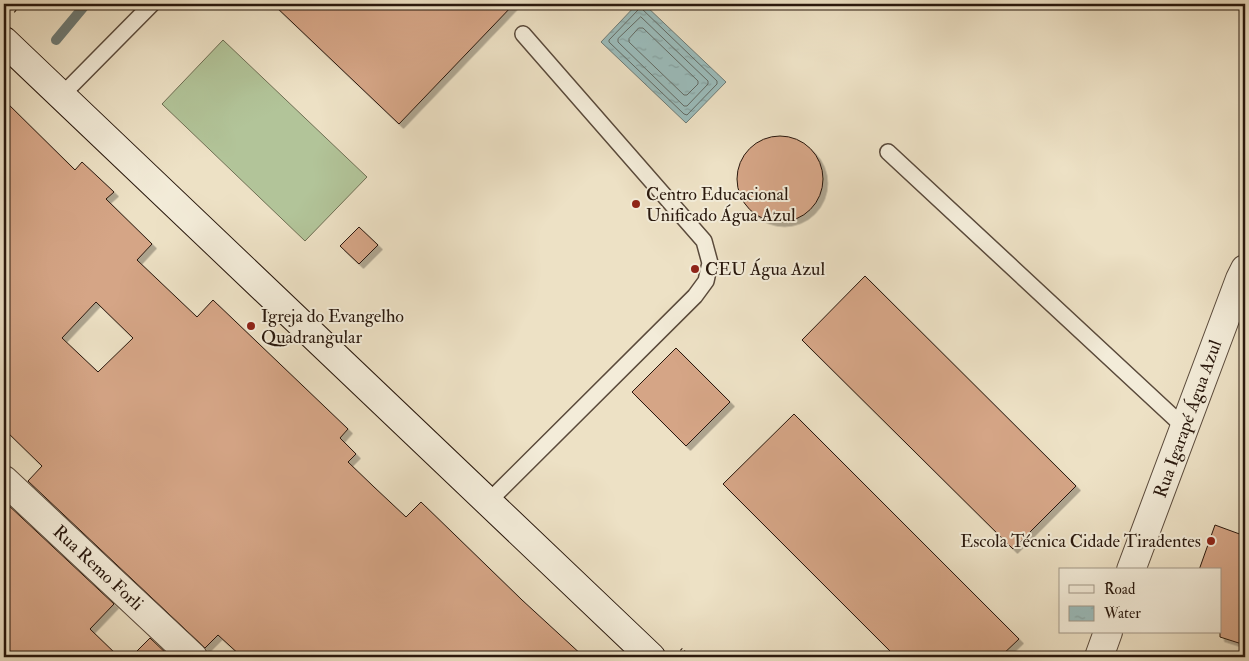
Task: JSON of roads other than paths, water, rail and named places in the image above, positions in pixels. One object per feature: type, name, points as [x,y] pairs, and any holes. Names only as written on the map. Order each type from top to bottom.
[{"type":"main road","points":[[4,41],[651,657]]},
{"type":"main road","name":"Rua Igarapé Água Azul","points":[[1133,568],[1184,427],[1245,269]]},
{"type":"main road","name":"Rua Remo Forli","points":[[4,480],[193,657]]},
{"type":"main road","points":[[1098,657],[1107,634]]},
{"type":"lane","points":[[61,96],[152,4]]},
{"type":"lane","points":[[488,502],[695,296],[706,280],[710,263],[704,241],[523,34]]},
{"type":"lane","points":[[888,152],[1184,427]]},
{"type":"water","points":[[637,4],[644,4],[726,82],[686,123],[601,42]]},
{"type":"waterway","points":[[56,40],[86,4]]},
{"type":"place","name":"Centro Educacional Unificado Água Azul","points":[[636,204]]},
{"type":"place","name":"CEU Água Azul","points":[[695,269]]},
{"type":"place","name":"Igreja do Evangelho Quadrangular","points":[[251,326]]},
{"type":"place","name":"Escola Técnica Cidade Tiradentes","points":[[1211,541]]}]
